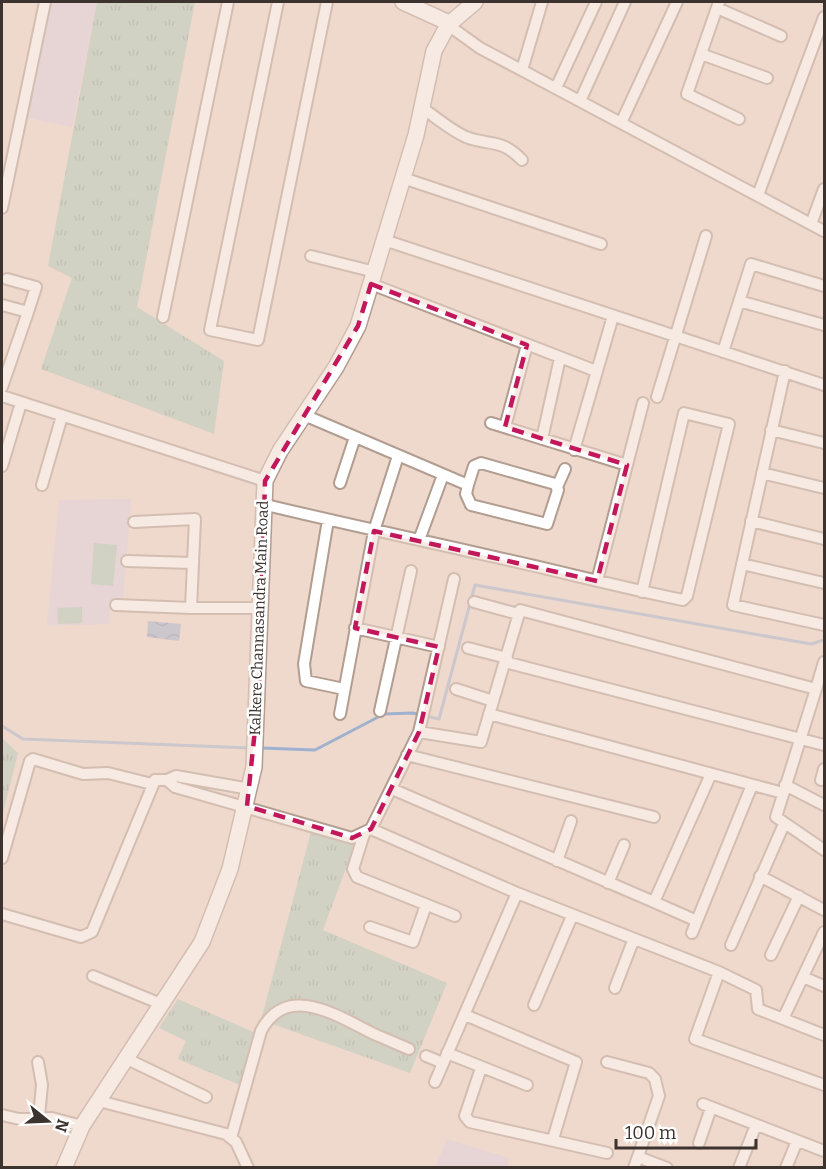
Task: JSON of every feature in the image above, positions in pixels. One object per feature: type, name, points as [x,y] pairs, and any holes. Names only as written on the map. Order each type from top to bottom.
[{"type":"main road","points":[[403,2],[448,24]]},
{"type":"main road","name":"Kalkere Channasandra Main Road","points":[[64,1167],[82,1126],[202,942],[230,868],[250,789],[259,691],[258,608],[265,480],[280,451],[358,326],[403,178],[422,108],[434,51],[448,24],[475,2]]},
{"type":"street","points":[[2,208],[45,2]]},
{"type":"street","points":[[163,317],[228,2]]},
{"type":"street","points":[[278,2],[210,330],[258,340],[327,2]]},
{"type":"street","points":[[522,70],[542,2]]},
{"type":"street","points":[[556,88],[596,2]]},
{"type":"street","points":[[580,101],[625,2]]},
{"type":"street","points":[[621,123],[677,2]]},
{"type":"street","points":[[739,119],[687,94],[718,5],[781,36]]},
{"type":"street","points":[[758,195],[825,17]]},
{"type":"street","points":[[448,24],[480,48],[825,231]]},
{"type":"street","points":[[701,54],[767,78]]},
{"type":"street","points":[[422,108],[468,138],[490,141],[512,149],[522,160]]},
{"type":"street","points":[[403,178],[601,244]]},
{"type":"street","points":[[811,224],[825,189]]},
{"type":"street","points":[[657,397],[706,236]]},
{"type":"street","points":[[384,240],[825,385]]},
{"type":"street","points":[[312,256],[373,278],[527,345],[596,371]]},
{"type":"street","points":[[723,352],[751,264],[825,286]]},
{"type":"street","points":[[2,387],[36,287],[8,279]]},
{"type":"street","points":[[739,301],[825,325]]},
{"type":"street","points":[[2,304],[28,312]]},
{"type":"street","points":[[574,450],[614,316]]},
{"type":"street","points":[[505,427],[527,345]]},
{"type":"street","points":[[542,439],[560,358]]},
{"type":"street","points":[[784,371],[733,605],[825,625]]},
{"type":"street","points":[[2,396],[265,480]]},
{"type":"street","points":[[2,466],[21,403]]},
{"type":"street","points":[[597,581],[643,403]]},
{"type":"street","points":[[262,504],[374,531],[642,592],[683,600],[687,596],[729,424],[684,413],[642,592]]},
{"type":"street","points":[[304,415],[468,485]]},
{"type":"street","points":[[42,485],[62,416]]},
{"type":"street","points":[[490,423],[627,465]]},
{"type":"street","points":[[771,430],[825,443]]},
{"type":"street","points":[[340,483],[355,437]]},
{"type":"street","points":[[340,714],[374,531],[398,456]]},
{"type":"street","points":[[557,487],[477,463],[466,494],[471,505],[545,524],[549,522],[557,487],[565,469]]},
{"type":"street","points":[[762,473],[825,488]]},
{"type":"street","points":[[419,540],[443,475]]},
{"type":"street","points":[[134,522],[195,519],[191,608]]},
{"type":"street","points":[[328,520],[304,664],[306,681],[344,689]]},
{"type":"street","points":[[751,522],[825,538]]},
{"type":"street","points":[[127,561],[192,563]]},
{"type":"street","points":[[742,564],[825,583]]},
{"type":"street","points":[[380,711],[411,571]]},
{"type":"street","points":[[454,579],[419,732],[392,789],[368,832],[354,873],[455,916]]},
{"type":"street","points":[[474,602],[518,614]]},
{"type":"street","points":[[116,605],[258,608]]},
{"type":"street","points":[[419,732],[481,742],[520,610],[816,689]]},
{"type":"street","points":[[355,627],[439,647]]},
{"type":"street","points":[[468,648],[825,746]]},
{"type":"street","points":[[825,662],[776,817],[825,850]]},
{"type":"street","points":[[456,689],[493,701]]},
{"type":"street","points":[[489,714],[752,785],[784,789],[825,805]]},
{"type":"street","points":[[407,756],[654,817]]},
{"type":"street","points":[[2,858],[30,761],[33,759],[83,774],[108,773],[152,784]]},
{"type":"street","points":[[821,780],[825,769]]},
{"type":"street","points":[[654,902],[711,774]]},
{"type":"street","points":[[2,914],[81,937],[92,932],[155,780],[167,780],[176,776],[250,789]]},
{"type":"street","points":[[167,780],[175,787],[352,838],[368,832],[633,941],[719,972],[756,990],[758,1009],[825,1035]]},
{"type":"street","points":[[692,933],[752,785]]},
{"type":"street","points":[[392,789],[697,921]]},
{"type":"street","points":[[557,861],[572,821]]},
{"type":"street","points":[[731,945],[784,824]]},
{"type":"street","points":[[608,883],[624,845]]},
{"type":"street","points":[[760,876],[825,910]]},
{"type":"street","points":[[435,1082],[517,893]]},
{"type":"street","points":[[771,955],[799,896]]},
{"type":"street","points":[[370,927],[413,942],[426,905]]},
{"type":"street","points":[[534,1005],[572,916]]},
{"type":"street","points":[[783,1019],[824,934]]},
{"type":"street","points":[[615,988],[633,941]]},
{"type":"street","points":[[719,972],[695,1039],[825,1085]]},
{"type":"street","points":[[93,976],[161,1004]]},
{"type":"street","points":[[803,977],[825,986]]},
{"type":"street","points":[[231,1137],[261,1031],[267,1018],[279,1011],[311,1006],[333,1013],[409,1048]]},
{"type":"street","points":[[465,1015],[576,1062],[553,1139]]},
{"type":"street","points":[[426,1056],[445,1058],[482,1068],[527,1085]]},
{"type":"street","points":[[125,1058],[206,1097]]},
{"type":"street","points":[[38,1062],[42,1085],[39,1116]]},
{"type":"street","points":[[607,1062],[649,1073],[655,1079],[659,1096],[636,1162],[667,1167]]},
{"type":"street","points":[[482,1068],[465,1116],[466,1119],[607,1153]]},
{"type":"street","points":[[99,1101],[231,1137],[248,1167]]},
{"type":"street","points":[[699,1143],[707,1106],[825,1151]]},
{"type":"street","points":[[2,1115],[19,1119],[39,1116],[82,1126]]},
{"type":"street","points":[[739,1167],[756,1125]]},
{"type":"street","points":[[786,1167],[797,1141]]},
{"type":"highlighted area","points":[[371,284],[527,345],[505,427],[627,465],[597,581],[374,531],[355,628],[439,647],[419,732],[371,829],[352,838],[247,806],[259,691],[265,481],[358,326]]},
{"type":"shaded area","points":[[46,2],[97,2],[72,127],[24,117]]},
{"type":"shaded area","points":[[131,499],[123,602],[110,601],[109,624],[47,626],[59,500]]},
{"type":"shaded area","points":[[447,1139],[509,1158],[507,1167],[436,1166]]},
{"type":"green space","points":[[97,2],[195,2],[137,307],[224,361],[214,434],[41,369],[72,278],[48,266]]},
{"type":"green space","points":[[94,543],[117,545],[113,586],[91,584]]},
{"type":"green space","points":[[82,607],[82,623],[58,624],[57,608]]},
{"type":"green space","points":[[2,738],[18,753],[2,817]]},
{"type":"green space","points":[[311,832],[355,844],[323,930],[447,983],[410,1073],[261,1020]]},
{"type":"green space","points":[[178,999],[258,1034],[242,1086],[178,1059],[186,1041],[159,1028]]},
{"type":"water","points":[[148,621],[181,624],[179,641],[147,637]]},
{"type":"waterway","points":[[261,748],[315,750],[384,714],[413,713],[439,719],[475,585],[811,644],[824,640]]},
{"type":"waterway","points":[[2,726],[23,739],[251,748]]}]
